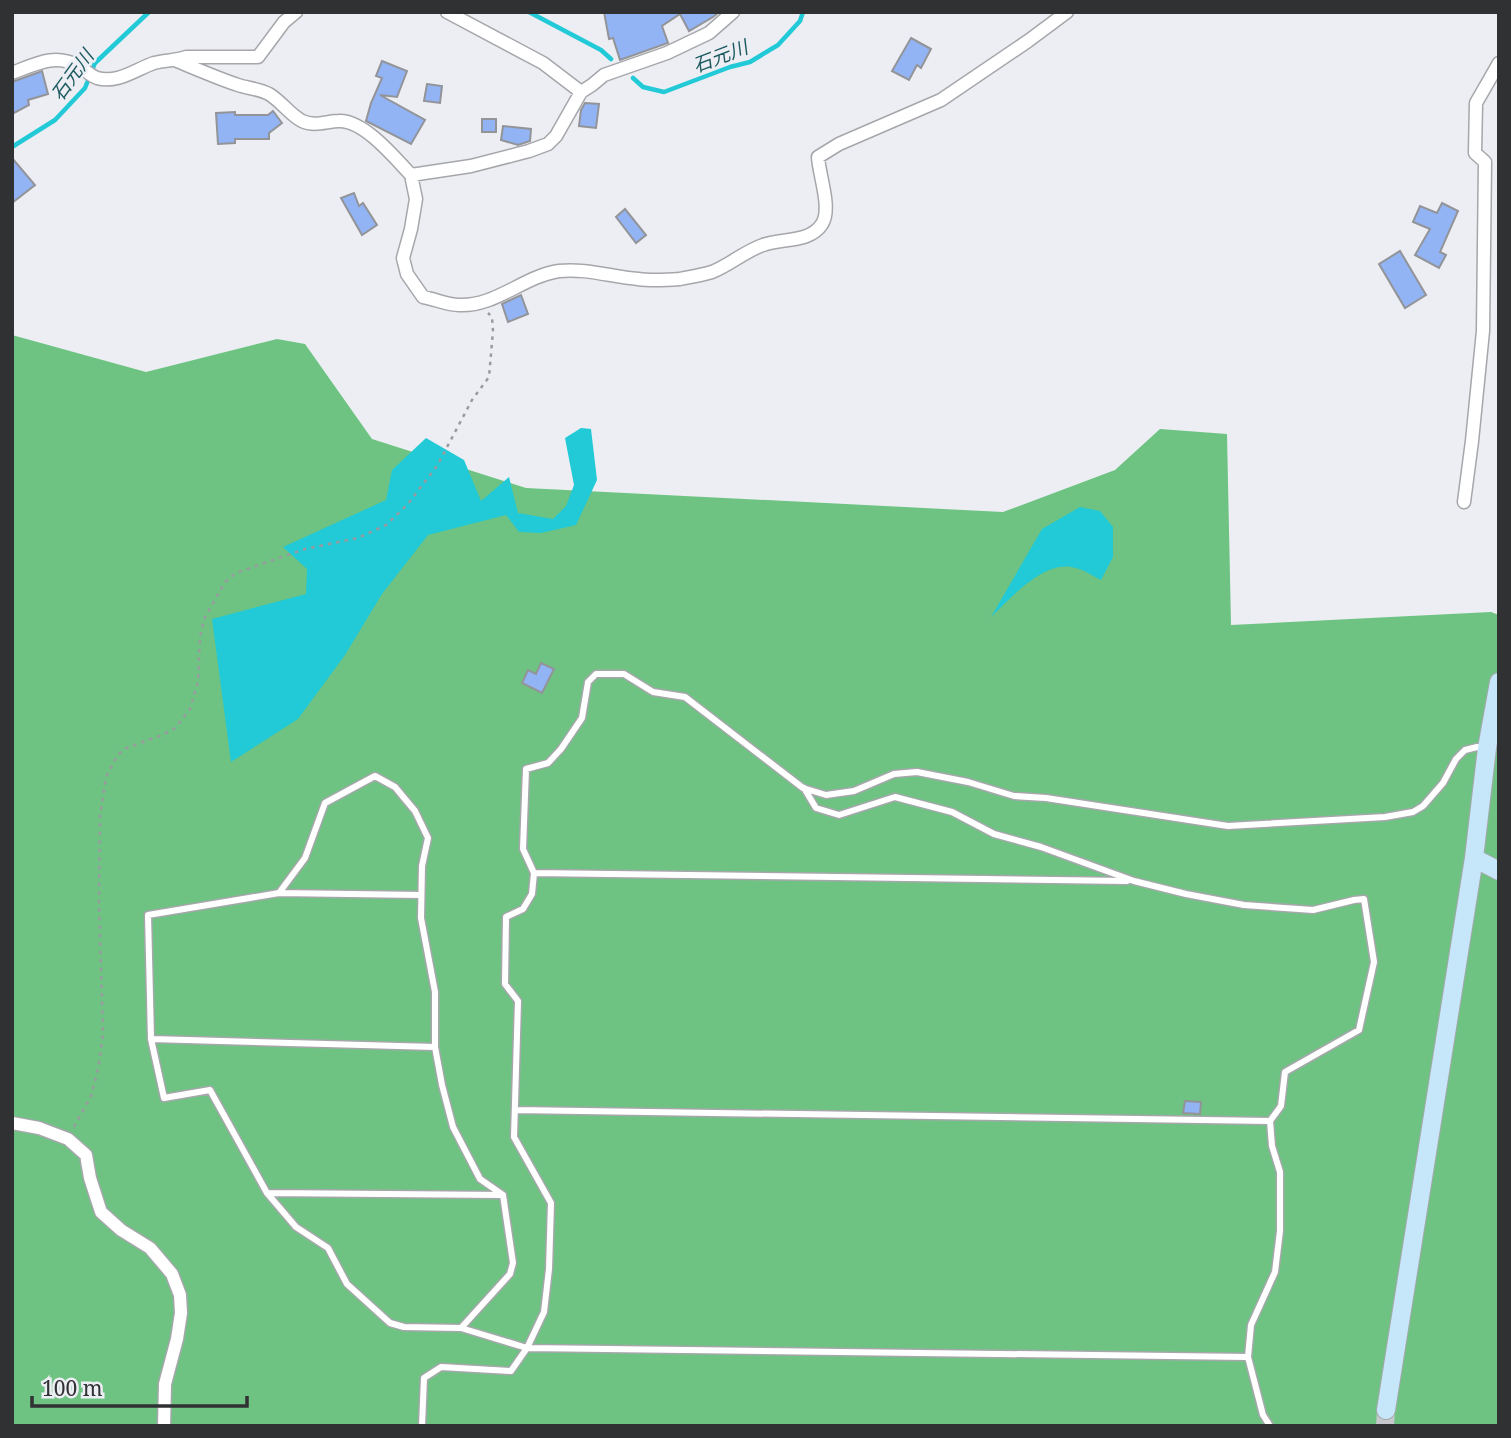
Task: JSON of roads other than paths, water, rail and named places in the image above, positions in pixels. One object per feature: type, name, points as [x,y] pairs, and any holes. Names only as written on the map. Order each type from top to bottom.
[{"type":"street","points":[[12,74],[44,61],[57,59],[80,67],[96,78],[112,79],[155,63],[177,61],[186,57],[258,57],[284,22],[296,12]]},
{"type":"street","points":[[447,12],[543,63],[581,92]]},
{"type":"street","points":[[411,175],[471,166],[548,144],[556,136],[581,92],[604,75],[667,53],[709,33],[733,12]]},
{"type":"street","points":[[177,61],[235,84],[267,93],[291,115],[306,123],[325,124],[341,120],[372,134],[411,175],[416,199],[403,258],[407,274],[423,296],[458,305],[477,304],[558,271],[608,274],[639,280],[680,279],[711,272],[763,245],[797,239],[812,233],[822,224],[827,211],[818,157],[839,144],[941,100],[1067,12]]},
{"type":"street","points":[[1464,502],[1483,331],[1485,162],[1475,153],[1476,103],[1499,63]]},
{"type":"street","points":[[1386,1410],[1474,858],[1487,748],[1499,682]]},
{"type":"street","points":[[1474,858],[1499,872]]},
{"type":"street","points":[[12,1123],[39,1128],[68,1139],[86,1156],[101,1212],[121,1230],[150,1248],[173,1274],[180,1295],[181,1313],[165,1384],[164,1426]]},
{"type":"lane","points":[[422,1426],[424,1378],[441,1367],[511,1371],[527,1348],[544,1312],[549,1269],[551,1203],[514,1137],[518,1001],[505,984],[506,917],[523,909],[532,894],[534,873],[523,849],[526,769],[548,763],[562,749],[582,718],[587,682],[596,674],[624,674],[653,692],[685,697],[803,788],[816,808],[839,815],[895,797],[952,812],[994,834],[1041,847],[1134,881],[1186,894],[1244,905],[1313,910],[1364,899],[1374,962],[1359,1030],[1285,1072],[1281,1106],[1270,1121],[1272,1146],[1280,1172],[1280,1231],[1275,1272],[1251,1325],[1248,1357],[1263,1415],[1270,1426]]},
{"type":"lane","points":[[803,788],[826,795],[853,791],[894,774],[916,772],[968,782],[1014,796],[1046,798],[1228,826],[1385,817],[1423,806],[1443,783],[1456,759],[1465,750],[1487,748]]},
{"type":"lane","points":[[279,893],[305,858],[326,803],[375,776],[395,787],[415,811],[428,838],[422,866],[421,918],[435,992],[435,1047],[442,1086],[453,1127],[480,1179],[503,1195],[513,1264],[510,1274],[461,1328]]},
{"type":"lane","points":[[534,873],[1134,881]]},
{"type":"lane","points":[[421,895],[279,893],[148,915],[151,1039],[164,1098],[210,1090],[267,1193],[296,1227],[328,1248],[347,1284],[390,1323],[404,1327],[461,1328],[527,1348],[1248,1357]]},
{"type":"lane","points":[[151,1039],[435,1047]]},
{"type":"lane","points":[[516,1110],[1270,1121]]},
{"type":"lane","points":[[267,1193],[503,1195]]},
{"type":"water","points":[[581,428],[591,429],[597,480],[576,525],[541,533],[519,532],[506,515],[428,535],[382,594],[345,655],[298,719],[231,762],[212,619],[306,594],[307,569],[283,547],[386,500],[392,470],[426,438],[464,460],[481,501],[509,477],[518,513],[553,519],[566,506],[574,485],[565,438]]},
{"type":"water","points":[[1080,507],[1100,511],[1113,527],[1113,557],[1101,580],[1076,568],[1064,566],[1052,569],[1029,582],[991,617],[1042,529]]},
{"type":"waterway","name":"石元川","points":[[12,147],[55,120],[85,88],[95,63],[149,12]]},
{"type":"waterway","name":"石元川","points":[[529,12],[601,50],[611,59]]},
{"type":"waterway","name":"石元川","points":[[633,78],[643,87],[664,92],[750,62],[778,45],[800,21],[803,12]]},
{"type":"tunnel","points":[[1385,1426],[1386,1410]]}]
